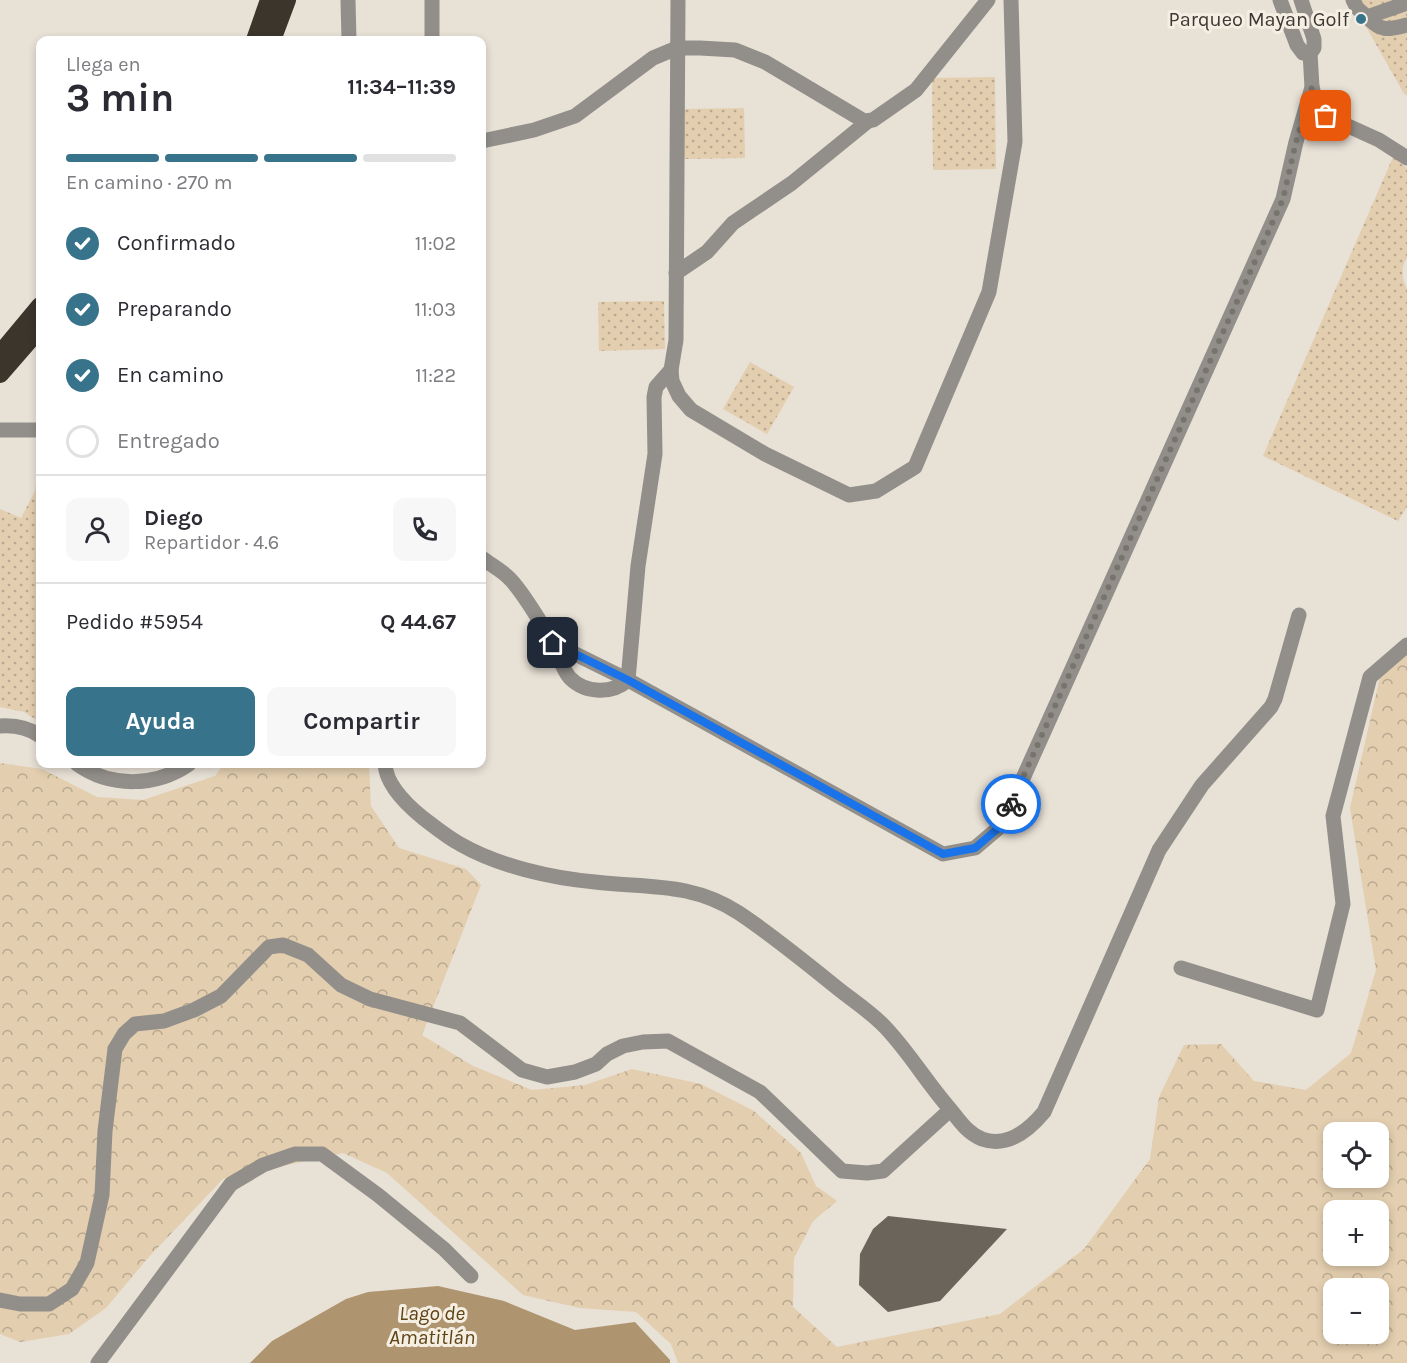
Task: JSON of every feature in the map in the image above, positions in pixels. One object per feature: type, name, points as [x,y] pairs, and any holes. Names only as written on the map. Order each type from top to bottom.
[{"type":"highway","points":[[256,36],[270,0]]},
{"type":"highway","points":[[274,36],[287,0]]},
{"type":"highway","points":[[0,354],[36,311]]},
{"type":"highway","points":[[0,374],[36,333]]},
{"type":"street","points":[[348,0],[349,36]]},
{"type":"street","points":[[432,0],[432,36]]},
{"type":"street","points":[[678,0],[676,340],[671,370],[672,381],[679,396],[691,410],[765,454],[849,495],[876,491],[915,467],[989,292],[1015,142],[1011,0]]},
{"type":"street","points":[[676,273],[707,252],[733,223],[792,183],[867,122],[915,90],[988,0]]},
{"type":"street","points":[[1280,0],[1297,45],[1303,53],[1310,53]]},
{"type":"street","points":[[1300,0],[1314,39],[1314,48],[1310,53],[1312,87],[1317,106],[1326,116],[1379,140],[1407,158]]},
{"type":"street","points":[[1353,0],[1357,8],[1376,27],[1390,29],[1407,25]]},
{"type":"street","points":[[1367,17],[1407,3]]},
{"type":"street","points":[[486,140],[534,130],[575,116],[653,58],[677,48],[735,50],[765,62],[812,92],[867,122]]},
{"type":"street","points":[[553,643],[628,680],[943,854],[975,848],[1002,825],[1283,199],[1312,87]]},
{"type":"street","points":[[628,680],[638,566],[655,454],[654,397],[656,387],[671,370]]},
{"type":"street","points":[[0,429],[36,430]]},
{"type":"street","points":[[486,561],[510,579],[553,643],[571,679],[603,692],[615,689],[628,680]]},
{"type":"street","points":[[386,768],[394,787],[416,812],[461,845],[522,868],[549,875],[595,882],[679,888],[716,900],[738,912],[885,1027],[967,1131],[992,1142],[1010,1139],[1022,1134],[1035,1124],[1044,1112],[1159,850],[1202,785],[1271,708],[1299,615]]},
{"type":"street","points":[[1181,968],[1317,1010],[1343,904],[1333,816],[1370,677],[1407,645]]},
{"type":"street","points":[[0,726],[20,727],[36,733]]},
{"type":"street","points":[[83,768],[99,776],[129,782],[144,782],[169,776],[182,768]]},
{"type":"street","points":[[0,1300],[20,1304],[49,1304],[72,1289],[87,1263],[102,1195],[105,1131],[115,1048],[124,1034],[135,1024],[164,1021],[194,1010],[221,996],[268,947],[283,945],[308,955],[341,986],[370,999],[460,1023],[522,1070],[547,1077],[575,1072],[596,1064],[607,1054],[623,1046],[668,1041],[760,1092],[842,1171],[867,1173],[884,1171],[950,1110]]},
{"type":"street","points":[[98,1363],[231,1184],[263,1165],[295,1154],[322,1154],[436,1242],[471,1276]]},
{"type":"green space","points":[[1351,0],[1407,0],[1407,96],[1403,92]]},
{"type":"green space","points":[[995,77],[996,169],[933,170],[932,78]]},
{"type":"green space","points":[[744,108],[745,158],[683,159],[682,109]]},
{"type":"green space","points":[[1393,157],[1407,168],[1407,258],[1402,273],[1407,289],[1407,507],[1398,521],[1263,456]]},
{"type":"green space","points":[[664,301],[665,349],[599,351],[598,302]]},
{"type":"green space","points":[[750,362],[794,387],[767,434],[723,409]]},
{"type":"green space","points":[[36,484],[36,720],[24,712],[0,707],[0,509],[21,518],[35,491]]},
{"type":"green space","points":[[1407,649],[1407,1363],[678,1363],[671,1344],[636,1312],[580,1308],[523,1295],[387,1173],[343,1153],[223,1179],[147,1259],[106,1308],[69,1334],[20,1342],[0,1334],[0,763],[42,769],[97,797],[143,800],[215,776],[221,768],[369,768],[371,806],[399,848],[466,869],[481,885],[422,1035],[473,1066],[532,1090],[585,1085],[632,1069],[701,1084],[754,1111],[801,1153],[816,1186],[837,1201],[813,1221],[794,1258],[793,1307],[837,1347],[1000,1314],[1084,1249],[1150,1159],[1159,1097],[1184,1045],[1221,1044],[1254,1081],[1306,1090],[1351,1053],[1376,970],[1350,808],[1380,677]]},
{"type":"water","name":"Lago de Amatitlán","points":[[438,1286],[504,1301],[575,1330],[635,1322],[670,1360],[670,1363],[250,1363],[272,1341],[346,1299],[368,1292]]},
{"type":"building","points":[[888,1216],[1007,1229],[940,1301],[888,1312],[859,1285],[860,1254],[873,1229]]},
{"type":"way so far","points":[[1011,804],[1283,199],[1312,87],[1317,106],[1326,116]]},
{"type":"place","name":"Parqueo Mayan Golf","points":[[1361,19]]},
{"type":"route","points":[[553,643],[628,680],[943,854],[975,848],[1002,825],[1011,804]]}]
